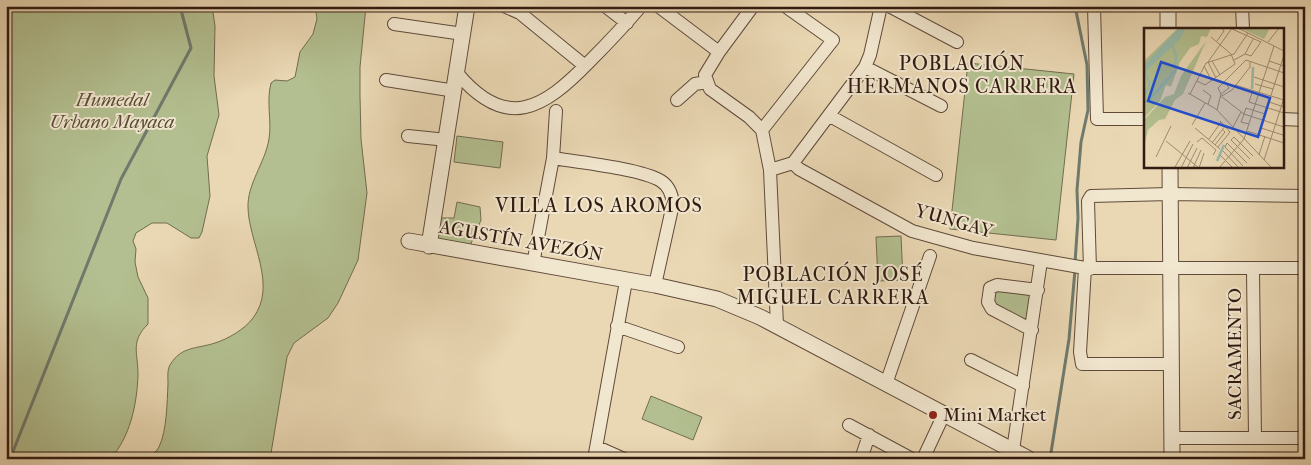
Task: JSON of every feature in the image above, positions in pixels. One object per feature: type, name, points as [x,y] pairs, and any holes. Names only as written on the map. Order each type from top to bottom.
[{"type":"street","points":[[429,246],[458,74],[467,6]]},
{"type":"street","points":[[504,6],[520,13],[585,66]]},
{"type":"street","points":[[605,6],[627,23]]},
{"type":"street","points":[[458,74],[479,96],[497,105],[520,108],[543,102],[556,93],[585,66],[641,6]]},
{"type":"street","points":[[658,6],[719,52]]},
{"type":"street","points":[[753,6],[707,70],[706,82],[710,88],[749,117],[762,130],[770,170],[777,325]]},
{"type":"street","points":[[762,130],[833,40],[785,6]]},
{"type":"street","points":[[770,170],[793,163],[865,67],[870,56],[881,6]]},
{"type":"street","points":[[889,6],[957,42]]},
{"type":"street","points":[[1094,6],[1097,119],[1144,119]]},
{"type":"street","points":[[1168,6],[1168,28]]},
{"type":"street","points":[[1242,6],[1243,28]]},
{"type":"street","points":[[394,24],[463,34]]},
{"type":"street","points":[[865,67],[941,106]]},
{"type":"street","points":[[386,80],[455,91]]},
{"type":"street","points":[[677,100],[695,84],[706,82]]},
{"type":"street","points":[[533,264],[553,158],[556,111]]},
{"type":"street","points":[[830,116],[936,175]]},
{"type":"street","points":[[1284,119],[1305,120]]},
{"type":"street","points":[[408,136],[447,140]]},
{"type":"street","points":[[553,158],[645,175],[660,180],[667,186],[671,192],[673,204],[655,285]]},
{"type":"street","name":"YUNGAY","points":[[793,163],[799,169],[912,231],[973,248],[1061,265],[1087,268]]},
{"type":"street","points":[[1170,168],[1172,459]]},
{"type":"street","points":[[1172,364],[1082,364],[1080,352],[1087,268],[1088,201],[1091,196],[1170,194],[1305,196]]},
{"type":"street","name":"AGUSTÍN AVEZÓN","points":[[409,241],[655,285],[716,299],[777,325],[1029,459]]},
{"type":"street","points":[[886,384],[930,256]]},
{"type":"street","points":[[1013,450],[1041,261]]},
{"type":"street","points":[[1087,268],[1253,270],[1305,268]]},
{"type":"street","name":"SACRAMENTO","points":[[1253,270],[1254,438]]},
{"type":"street","points":[[624,459],[595,453],[626,280]]},
{"type":"street","points":[[1032,330],[992,309],[988,304],[990,288],[997,285],[1038,290]]},
{"type":"street","points":[[617,326],[678,347]]},
{"type":"street","points":[[971,360],[1023,386]]},
{"type":"street","points":[[923,459],[944,414]]},
{"type":"street","points":[[849,425],[912,459]]},
{"type":"street","points":[[861,459],[868,435]]},
{"type":"street","points":[[1172,438],[1305,438]]},
{"type":"green space","name":"Humedal Urbano Mayaca","points":[[6,6],[212,6],[215,26],[214,76],[219,115],[207,156],[210,196],[202,232],[199,238],[191,238],[167,223],[152,223],[136,233],[133,241],[136,249],[135,262],[138,277],[148,298],[148,324],[142,330],[137,342],[138,375],[131,420],[123,441],[110,459],[6,459]]},
{"type":"green space","points":[[315,6],[366,6],[360,67],[360,96],[361,139],[367,193],[358,260],[338,303],[328,318],[294,343],[287,357],[270,459],[149,459],[159,447],[164,433],[168,372],[174,359],[184,351],[220,341],[236,333],[250,322],[260,305],[263,292],[263,278],[250,221],[248,199],[269,139],[271,83],[275,80],[287,81],[295,77],[300,52],[313,34],[317,19]]},
{"type":"green space","points":[[968,63],[1074,74],[1056,240],[950,229]]},
{"type":"green space","points":[[457,136],[503,142],[500,168],[454,162]]},
{"type":"green space","points":[[457,202],[480,207],[481,220],[470,246],[438,238],[438,218],[454,218]]},
{"type":"green space","points":[[901,236],[903,280],[878,281],[876,237]]},
{"type":"green space","points":[[994,289],[1032,292],[1028,324],[992,305]]},
{"type":"green space","points":[[651,396],[702,417],[693,440],[642,419]]},
{"type":"waterway","points":[[10,459],[121,179],[191,48],[180,6]]},
{"type":"waterway","points":[[1075,6],[1087,65],[1088,110],[1081,142],[1077,190],[1078,218],[1075,263]]},
{"type":"waterway","points":[[1050,459],[1069,339],[1075,270]]},
{"type":"place","name":"Mini Market","points":[[933,415]]},
{"type":"district","name":"POBLACIÓN HERMANOS CARRERA","points":[[962,74]]},
{"type":"district","name":"VILLA LOS AROMOS","points":[[599,205]]},
{"type":"district","name":"POBLACIÓN JOSÉ MIGUEL CARRERA","points":[[833,286]]}]
